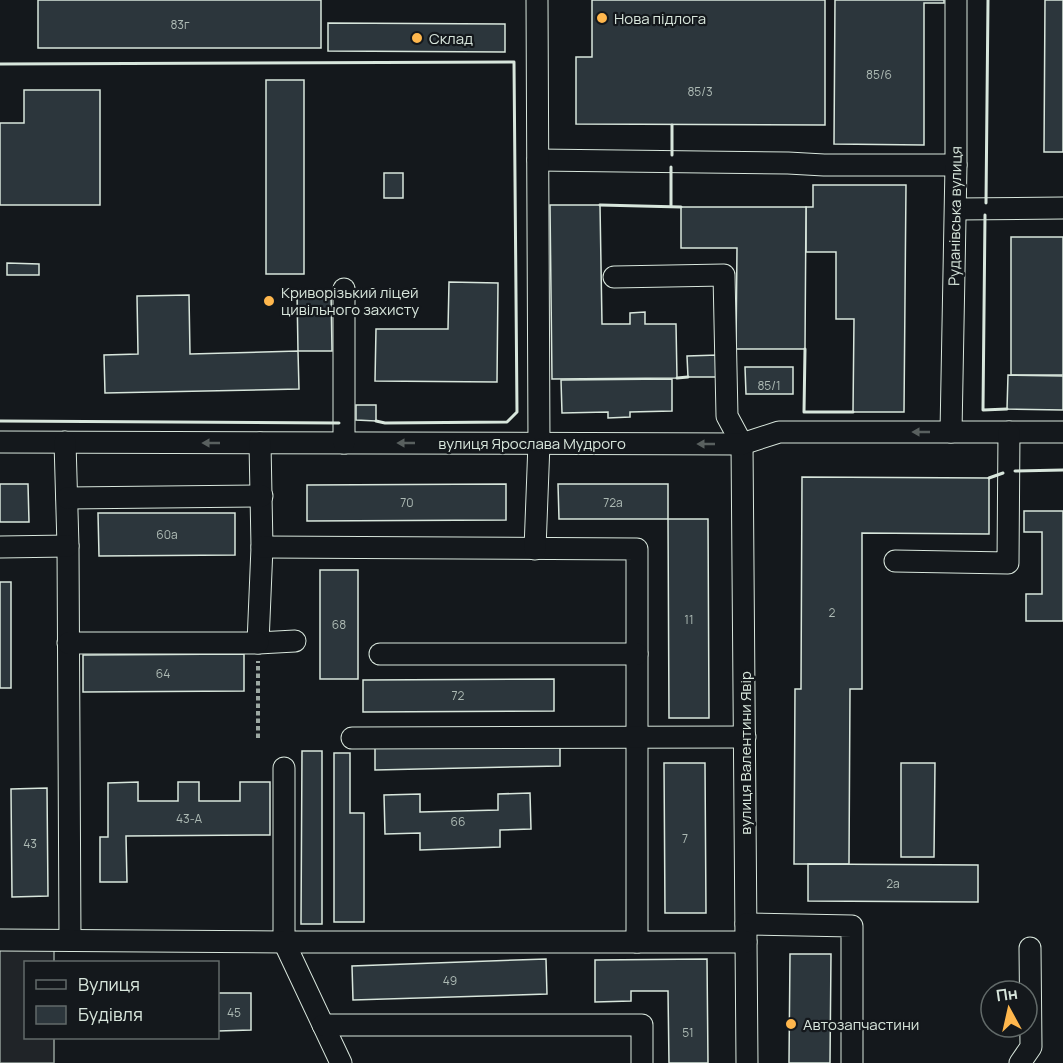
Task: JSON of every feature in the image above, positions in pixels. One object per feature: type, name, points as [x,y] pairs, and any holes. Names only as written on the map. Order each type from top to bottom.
[{"type":"street","points":[[536,549],[538,443],[537,0]]},
{"type":"street","name":"Руданівська вулиця","points":[[951,432],[956,209],[956,0]]},
{"type":"street","points":[[538,160],[956,165]]},
{"type":"street","points":[[956,209],[1063,208]]},
{"type":"street","points":[[614,277],[724,275],[727,416],[742,444]]},
{"type":"street","points":[[344,289],[344,443]]},
{"type":"street","name":"вулиця Ярослава Мудрого","points":[[0,442],[742,444],[779,432],[1063,432]]},
{"type":"street","points":[[895,561],[1008,562],[1009,432]]},
{"type":"street","points":[[65,442],[68,546],[70,940]]},
{"type":"street","points":[[258,643],[262,548],[260,443]]},
{"type":"street","name":"вулиця Валентини Явір","points":[[742,444],[747,1063]]},
{"type":"street","points":[[67,498],[262,496]]},
{"type":"street","points":[[0,547],[68,546]]},
{"type":"street","points":[[262,548],[637,549],[638,942]]},
{"type":"street","points":[[68,643],[295,641]]},
{"type":"street","points":[[380,654],[637,654]]},
{"type":"street","points":[[351,738],[745,736]]},
{"type":"street","points":[[284,768],[284,942],[341,1063]]},
{"type":"street","points":[[0,940],[638,942],[852,926],[852,1063]]},
{"type":"street","points":[[1020,1063],[1031,1047],[1030,948]]},
{"type":"street","points":[[323,1025],[642,1025],[642,1063]]},
{"type":"path","points":[[258,643],[258,738]]},
{"type":"shaded area","points":[[0,947],[54,947],[54,961],[24,961],[24,1039],[54,1039],[54,1063],[0,1063]]},
{"type":"building","points":[[38,0],[321,0],[321,48],[38,48]]},
{"type":"building","points":[[592,0],[825,0],[825,125],[576,124],[576,57],[592,57]]},
{"type":"building","points":[[835,0],[944,0],[944,3],[924,3],[924,145],[834,144]]},
{"type":"building","points":[[1045,0],[1063,0],[1063,152],[1044,152]]},
{"type":"building","name":"Склад","points":[[328,23],[505,24],[505,52],[328,51]]},
{"type":"building","points":[[266,80],[304,80],[304,274],[266,274]]},
{"type":"building","points":[[24,90],[100,90],[100,205],[0,205],[0,123],[24,123]]},
{"type":"building","points":[[384,173],[403,173],[403,198],[384,198]]},
{"type":"building","points":[[813,185],[906,185],[904,412],[853,412],[854,319],[836,319],[836,252],[806,252],[806,207],[813,207]]},
{"type":"building","points":[[550,205],[600,205],[602,324],[630,324],[630,313],[645,312],[645,324],[676,324],[677,378],[552,379]]},
{"type":"building","points":[[681,207],[806,207],[805,349],[736,349],[737,248],[681,248]]},
{"type":"building","points":[[1011,237],[1063,237],[1063,375],[1011,375]]},
{"type":"building","points":[[7,263],[39,264],[39,275],[7,275]]},
{"type":"building","points":[[449,282],[498,283],[497,382],[375,381],[376,329],[448,329]]},
{"type":"building","points":[[331,291],[332,351],[298,351],[297,292]]},
{"type":"building","points":[[189,295],[190,354],[298,351],[299,389],[105,393],[104,355],[138,354],[137,296]]},
{"type":"building","points":[[718,355],[718,377],[688,377],[687,356]]},
{"type":"building","points":[[745,367],[793,367],[793,394],[746,394]]},
{"type":"building","points":[[1008,375],[1063,376],[1063,410],[1007,409]]},
{"type":"building","points":[[672,379],[672,411],[630,412],[630,417],[608,418],[608,412],[562,413],[561,380]]},
{"type":"building","points":[[356,405],[376,405],[376,421],[356,420]]},
{"type":"building","points":[[802,477],[989,478],[989,534],[862,533],[862,689],[850,689],[849,864],[794,864],[795,689],[801,689]]},
{"type":"building","points":[[0,484],[28,484],[29,522],[0,522]]},
{"type":"building","points":[[506,484],[506,520],[307,521],[307,485]]},
{"type":"building","points":[[558,484],[668,484],[668,519],[559,519]]},
{"type":"building","points":[[1024,511],[1063,511],[1063,621],[1026,621],[1026,594],[1042,594],[1042,532],[1024,532]]},
{"type":"building","points":[[98,513],[235,513],[235,555],[99,556]]},
{"type":"building","points":[[668,519],[708,519],[709,718],[669,718]]},
{"type":"building","points":[[320,570],[358,570],[358,679],[320,679]]},
{"type":"building","points":[[0,582],[11,582],[11,688],[0,688]]},
{"type":"building","points":[[244,654],[244,691],[83,692],[83,655]]},
{"type":"building","points":[[554,679],[554,711],[363,712],[363,680]]},
{"type":"building","points":[[560,744],[560,766],[375,770],[375,748]]},
{"type":"building","points":[[302,751],[322,751],[322,924],[301,924]]},
{"type":"building","points":[[334,753],[350,753],[350,813],[364,813],[364,922],[334,922]]},
{"type":"building","points":[[664,763],[705,763],[706,913],[665,913]]},
{"type":"building","points":[[901,763],[935,763],[934,857],[901,857]]},
{"type":"building","points":[[138,782],[138,801],[178,801],[178,782],[199,782],[199,801],[240,801],[240,782],[270,782],[270,835],[126,836],[127,882],[100,882],[100,837],[108,837],[108,783]]},
{"type":"building","points":[[47,788],[48,896],[12,897],[11,789]]},
{"type":"building","points":[[530,793],[531,829],[500,830],[500,847],[420,850],[420,833],[385,834],[384,795],[420,794],[420,812],[498,810],[498,794]]},
{"type":"building","points":[[808,864],[978,865],[978,902],[808,901]]},
{"type":"building","points":[[790,954],[831,954],[830,1063],[789,1063]]},
{"type":"building","points":[[546,959],[547,994],[353,1000],[352,966]]},
{"type":"building","points":[[707,959],[708,1063],[669,1063],[668,991],[631,991],[631,1001],[595,1002],[595,960]]},
{"type":"building","points":[[219,993],[251,993],[251,1030],[219,1031]]},
{"type":"wall","points":[[986,203],[988,0]]},
{"type":"wall","points":[[0,64],[514,62],[517,412],[507,422],[385,423],[376,421]]},
{"type":"wall","points":[[672,125],[672,155]]},
{"type":"wall","points":[[671,167],[671,206]]},
{"type":"wall","points":[[600,205],[681,207]]},
{"type":"wall","points":[[985,215],[983,410],[1007,409]]},
{"type":"wall","points":[[805,349],[804,412],[853,412]]},
{"type":"wall","points":[[677,378],[688,377]]},
{"type":"wall","points":[[0,421],[339,423]]},
{"type":"wall","points":[[1015,471],[1063,470]]},
{"type":"wall","points":[[989,478],[1003,473]]},
{"type":"place","name":"Нова підлога","points":[[602,18]]},
{"type":"place","name":"Склад","points":[[417,38]]},
{"type":"place","name":"Криворізький ліцей цивільного захисту","points":[[269,301]]},
{"type":"place","name":"Автозапчастини","points":[[791,1024]]}]
